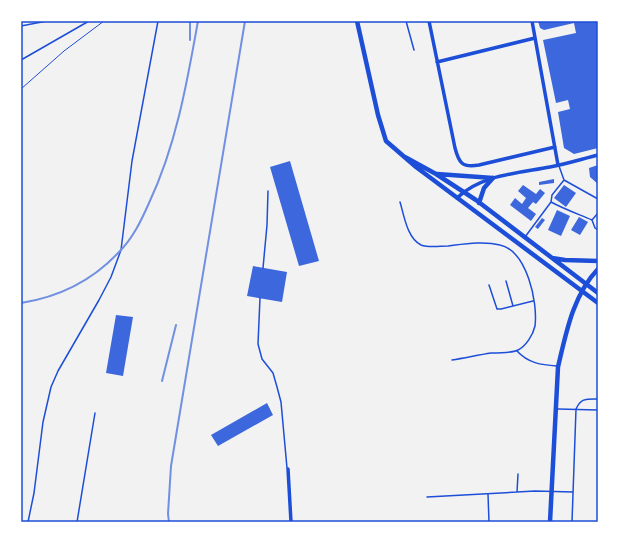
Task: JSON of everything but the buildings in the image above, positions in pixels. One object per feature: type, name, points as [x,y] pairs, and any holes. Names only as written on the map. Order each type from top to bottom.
[{"type":"main road","points":[[357,21],[386,141],[403,157],[598,303]]},
{"type":"main road","points":[[403,157],[409,158],[480,202],[524,238],[598,293]]},
{"type":"main road","points":[[436,174],[493,178]]},
{"type":"main road","points":[[480,202],[484,188],[493,178]]},
{"type":"main road","points":[[551,258],[598,261]]},
{"type":"main road","points":[[550,522],[558,367],[570,322],[581,291],[598,270]]},
{"type":"street","points":[[429,21],[457,157],[464,165],[479,165],[555,147]]},
{"type":"street","points":[[532,21],[558,165]]},
{"type":"street","points":[[438,62],[535,38]]},
{"type":"street","points":[[457,198],[463,191],[493,178],[558,165],[598,155]]},
{"type":"street","points":[[288,469],[291,522]]},
{"type":"lane","points":[[21,26],[48,21]]},
{"type":"lane","points":[[21,60],[89,21]]},
{"type":"lane","points":[[28,522],[34,493],[43,422],[51,387],[58,371],[111,277],[121,250],[130,169],[158,21]]},
{"type":"lane","points":[[406,21],[414,50]]},
{"type":"lane","points":[[558,165],[564,180],[598,199]]},
{"type":"lane","points":[[524,238],[551,202],[552,195],[564,180]]},
{"type":"lane","points":[[263,268],[267,225],[268,191]]},
{"type":"lane","points":[[400,202],[414,240],[422,245],[434,247],[483,243],[500,245],[510,249],[520,258],[526,270],[535,313],[533,331],[526,343],[517,351],[452,360]]},
{"type":"lane","points":[[551,202],[569,212],[592,220]]},
{"type":"lane","points":[[592,220],[598,212]]},
{"type":"lane","points":[[592,220],[594,228],[598,230]]},
{"type":"lane","points":[[506,281],[513,306]]},
{"type":"lane","points":[[488,285],[497,309],[533,300]]},
{"type":"lane","points":[[260,298],[258,344],[262,359],[273,373],[278,387],[288,469]]},
{"type":"lane","points":[[517,351],[529,361],[545,366],[558,367]]},
{"type":"lane","points":[[572,522],[576,409],[581,401],[598,399]]},
{"type":"lane","points":[[556,409],[598,410]]},
{"type":"lane","points":[[77,522],[95,414]]},
{"type":"lane","points":[[517,492],[518,474]]},
{"type":"lane","points":[[428,497],[517,492],[573,492]]},
{"type":"lane","points":[[488,494],[490,522]]},
{"type":"path","points":[[21,89],[64,51],[104,21]]},
{"type":"railway","points":[[190,21],[190,40]]},
{"type":"railway","points":[[21,303],[62,292],[87,279],[109,262],[124,247],[133,235],[158,181],[180,114],[198,21]]},
{"type":"railway","points":[[169,522],[168,514],[171,466],[245,21]]},
{"type":"railway","points":[[162,381],[176,325]]}]
